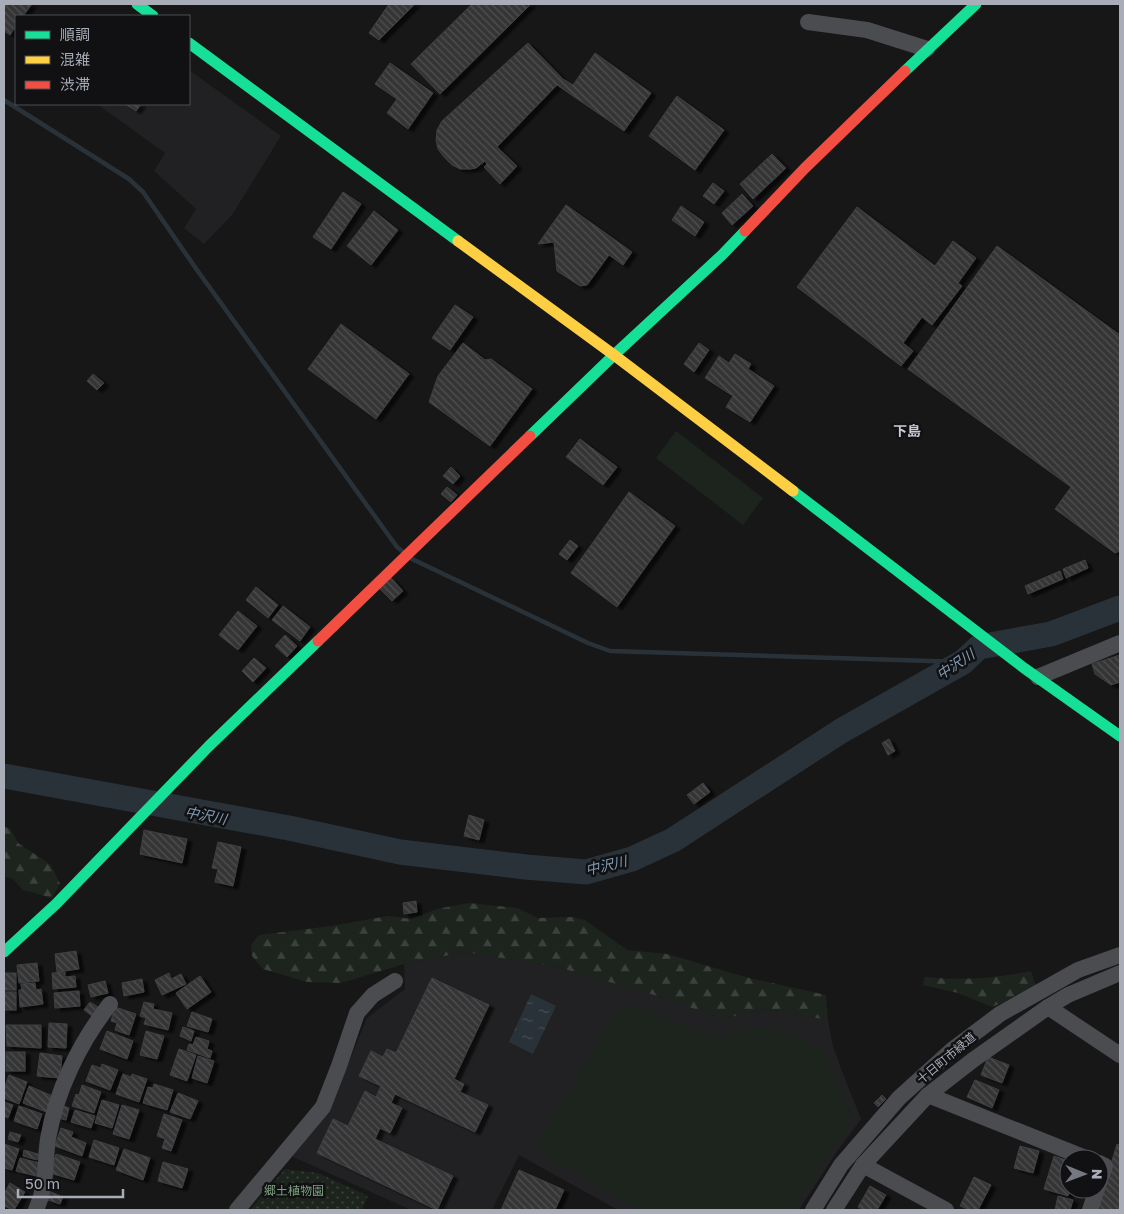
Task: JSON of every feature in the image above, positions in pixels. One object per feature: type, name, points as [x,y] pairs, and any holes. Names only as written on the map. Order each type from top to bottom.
[{"type":"street","points":[[136,4],[152,15]]},
{"type":"street","points":[[4,952],[56,904],[216,740],[614,355],[722,255],[805,168],[976,4]]},
{"type":"street","points":[[808,22],[867,30],[927,49]]},
{"type":"street","points":[[190,44],[614,355],[978,634],[1120,736]]},
{"type":"street","points":[[1038,677],[1120,643]]},
{"type":"street","name":"十日町市緑道","points":[[813,1210],[841,1165],[899,1098],[952,1050],[1000,1014],[1078,970],[1120,955]]},
{"type":"street","points":[[834,1210],[862,1165],[928,1095],[972,1060],[1048,1007],[1068,995],[1120,973]]},
{"type":"street","points":[[237,1210],[322,1107],[358,1013],[373,995],[395,981]]},
{"type":"street","points":[[36,1210],[46,1183],[48,1140],[60,1092],[95,1024],[110,1004]]},
{"type":"street","points":[[1048,1007],[1120,1055]]},
{"type":"street","points":[[928,1095],[1063,1149]]},
{"type":"street","points":[[862,1165],[946,1210]]},
{"type":"shaded area","points":[[190,71],[281,136],[232,215],[204,244],[184,228],[196,209],[154,171],[165,153],[98,105],[190,105]]},
{"type":"shaded area","points":[[465,952],[561,968],[654,995],[724,1019],[763,1009],[828,1020],[832,1043],[861,1119],[836,1153],[799,1210],[618,1210],[519,1155],[492,1210],[411,1210],[291,1156],[329,1110],[367,1018],[405,989],[404,964]]},
{"type":"green space","points":[[676,431],[763,498],[743,525],[656,458]]},
{"type":"green space","points":[[4,827],[10,828],[18,843],[51,865],[60,884],[52,898],[23,890],[13,879],[4,876]]},
{"type":"green space","points":[[469,903],[517,908],[538,918],[573,917],[585,920],[627,950],[667,954],[749,978],[826,995],[828,1020],[763,1009],[724,1019],[654,995],[561,968],[465,952],[404,964],[341,983],[307,982],[263,969],[252,956],[251,945],[259,935],[331,926],[388,916],[412,919],[437,909]]},
{"type":"green space","points":[[1031,971],[1037,989],[992,1007],[958,993],[923,985],[925,977],[978,978]]},
{"type":"green space","points":[[620,1005],[642,1007],[721,1039],[747,1026],[792,1032],[826,1054],[853,1118],[793,1210],[639,1210],[533,1149]]},
{"type":"green space","name":"郷土植物園","points":[[285,1169],[318,1173],[368,1196],[362,1210],[250,1210]]},
{"type":"water","points":[[531,994],[556,1006],[533,1054],[509,1042]]},
{"type":"building","points":[[4,4],[32,4],[24,15],[15,15],[15,28],[10,35],[4,31]]},
{"type":"building","points":[[389,4],[415,4],[379,40],[369,33]]},
{"type":"building","points":[[472,4],[531,4],[440,94],[411,64]]},
{"type":"building","points":[[528,43],[563,79],[573,85],[595,53],[651,93],[624,131],[557,85],[497,147],[517,166],[500,184],[484,167],[487,164],[485,161],[476,168],[470,169],[460,169],[452,165],[438,149],[436,140],[437,130],[442,121]]},
{"type":"building","points":[[390,63],[433,93],[408,129],[387,113],[397,99],[375,84]]},
{"type":"building","points":[[677,96],[724,130],[695,170],[649,136]]},
{"type":"building","points":[[127,105],[140,105],[136,111]]},
{"type":"building","points":[[772,154],[786,168],[753,199],[740,184]]},
{"type":"building","points":[[713,183],[724,191],[714,204],[703,196]]},
{"type":"building","points":[[343,192],[361,204],[331,249],[313,237]]},
{"type":"building","points":[[742,194],[753,206],[732,225],[722,213]]},
{"type":"building","points":[[566,205],[632,252],[623,265],[609,255],[587,285],[580,286],[557,271],[554,242],[538,244]]},
{"type":"building","points":[[681,206],[704,222],[695,236],[672,220]]},
{"type":"building","points":[[857,207],[935,266],[953,241],[976,258],[958,283],[962,286],[932,325],[922,317],[903,343],[913,351],[901,366],[797,287]]},
{"type":"building","points":[[374,211],[398,230],[371,265],[347,246]]},
{"type":"building","points":[[997,246],[1120,335],[1120,551],[1115,553],[1055,509],[1071,487],[908,369]]},
{"type":"building","points":[[455,305],[473,317],[450,350],[432,338]]},
{"type":"building","points":[[341,324],[409,374],[376,419],[308,369]]},
{"type":"building","points":[[463,343],[485,360],[491,359],[532,389],[490,446],[429,402],[438,376]]},
{"type":"building","points":[[699,343],[709,350],[694,372],[684,364]]},
{"type":"building","points":[[735,354],[751,364],[748,369],[774,386],[750,422],[726,407],[733,396],[705,378],[719,356],[729,363]]},
{"type":"building","points":[[93,374],[104,383],[97,390],[87,381]]},
{"type":"building","points":[[580,439],[617,467],[603,485],[566,457]]},
{"type":"building","points":[[451,467],[460,476],[453,484],[443,476]]},
{"type":"building","points":[[447,487],[457,495],[451,502],[441,494]]},
{"type":"building","points":[[629,492],[675,526],[617,607],[571,573]]},
{"type":"building","points":[[570,540],[578,546],[567,560],[559,554]]},
{"type":"building","points":[[1085,560],[1088,568],[1066,578],[1063,569]]},
{"type":"building","points":[[1060,571],[1063,579],[1028,594],[1025,586]]},
{"type":"building","points":[[391,578],[403,591],[392,601],[380,589]]},
{"type":"building","points":[[256,587],[278,605],[268,618],[246,600]]},
{"type":"building","points":[[283,606],[310,627],[300,641],[272,620]]},
{"type":"building","points":[[238,611],[257,626],[238,650],[219,635]]},
{"type":"building","points":[[285,635],[297,646],[287,657],[275,646]]},
{"type":"building","points":[[1120,655],[1120,682],[1111,685],[1095,674],[1092,664]]},
{"type":"building","points":[[254,658],[266,668],[253,682],[242,671]]},
{"type":"building","points":[[889,739],[895,751],[888,755],[882,743]]},
{"type":"building","points":[[703,783],[710,792],[694,804],[687,795]]},
{"type":"building","points":[[469,815],[484,820],[479,840],[464,836]]},
{"type":"building","points":[[144,830],[187,839],[182,863],[140,854]]},
{"type":"building","points":[[218,842],[241,847],[233,886],[215,882],[218,869],[212,868]]},
{"type":"building","points":[[416,901],[417,912],[404,914],[403,903]]},
{"type":"building","points":[[76,951],[79,969],[57,972],[55,954]]},
{"type":"building","points":[[37,963],[39,981],[19,983],[17,965]]},
{"type":"building","points":[[65,972],[65,977],[75,976],[76,987],[53,989],[52,973]]},
{"type":"building","points":[[4,973],[16,973],[16,990],[4,990]]},
{"type":"building","points":[[169,973],[171,979],[181,974],[186,984],[162,995],[155,980]]},
{"type":"building","points":[[200,976],[211,992],[187,1009],[176,993]]},
{"type":"building","points":[[432,978],[489,1005],[454,1079],[464,1084],[460,1092],[488,1105],[475,1132],[395,1094],[391,1103],[402,1108],[390,1133],[380,1128],[375,1139],[453,1176],[437,1210],[317,1153],[333,1119],[348,1126],[365,1091],[376,1097],[381,1086],[359,1076],[371,1051],[383,1057],[387,1049],[396,1053]]},
{"type":"building","points":[[142,979],[144,992],[124,996],[122,983]]},
{"type":"building","points":[[105,981],[108,993],[91,997],[88,985]]},
{"type":"building","points":[[35,983],[36,990],[41,989],[43,1004],[20,1007],[19,990],[22,990],[21,984]]},
{"type":"building","points":[[79,991],[80,1006],[55,1008],[54,993]]},
{"type":"building","points":[[4,992],[16,992],[16,1010],[4,1010]]},
{"type":"building","points":[[90,1002],[98,1007],[92,1016],[84,1010]]},
{"type":"building","points":[[144,1002],[154,1004],[153,1009],[172,1013],[168,1030],[144,1024],[146,1018],[140,1016]]},
{"type":"building","points":[[115,1007],[136,1014],[129,1035],[115,1030],[117,1023],[111,1021]]},
{"type":"building","points":[[192,1012],[212,1019],[208,1032],[187,1026]]},
{"type":"building","points":[[49,1023],[67,1024],[66,1048],[48,1047]]},
{"type":"building","points":[[6,1025],[41,1025],[41,1048],[7,1046]]},
{"type":"building","points":[[183,1027],[194,1031],[191,1041],[180,1036]]},
{"type":"building","points":[[107,1031],[133,1041],[127,1059],[100,1049]]},
{"type":"building","points":[[146,1031],[164,1036],[157,1059],[140,1055]]},
{"type":"building","points":[[196,1037],[209,1041],[207,1049],[212,1051],[210,1058],[187,1050],[189,1044],[193,1045]]},
{"type":"building","points":[[179,1049],[196,1055],[187,1081],[170,1075]]},
{"type":"building","points":[[6,1052],[25,1052],[25,1071],[6,1071]]},
{"type":"building","points":[[40,1053],[62,1056],[60,1078],[37,1076]]},
{"type":"building","points":[[198,1056],[214,1061],[207,1083],[192,1078]]},
{"type":"building","points":[[988,1057],[1009,1065],[1002,1083],[981,1075]]},
{"type":"building","points":[[102,1064],[118,1070],[110,1090],[86,1081],[92,1065],[101,1068]]},
{"type":"building","points":[[123,1074],[131,1077],[132,1074],[147,1079],[139,1102],[116,1094]]},
{"type":"building","points":[[9,1075],[27,1082],[19,1104],[4,1098],[4,1089]]},
{"type":"building","points":[[975,1080],[999,1090],[992,1108],[967,1097]]},
{"type":"building","points":[[154,1084],[173,1090],[167,1110],[143,1103],[148,1087],[153,1088]]},
{"type":"building","points":[[82,1085],[101,1092],[94,1113],[72,1106],[76,1094],[79,1095]]},
{"type":"building","points":[[29,1086],[55,1097],[49,1113],[23,1103]]},
{"type":"building","points":[[178,1093],[198,1101],[190,1119],[170,1112]]},
{"type":"building","points":[[882,1095],[886,1099],[878,1107],[874,1103]]},
{"type":"building","points":[[102,1100],[119,1105],[112,1128],[95,1123]]},
{"type":"building","points":[[4,1102],[13,1105],[8,1118],[4,1116]]},
{"type":"building","points":[[61,1105],[69,1108],[66,1120],[58,1118]]},
{"type":"building","points":[[122,1105],[139,1110],[129,1139],[113,1134]]},
{"type":"building","points":[[19,1106],[42,1114],[37,1129],[14,1121]]},
{"type":"building","points":[[75,1110],[95,1116],[91,1128],[71,1122]]},
{"type":"building","points":[[164,1114],[182,1120],[171,1151],[162,1148],[165,1139],[157,1136]]},
{"type":"building","points":[[61,1128],[73,1132],[71,1137],[86,1143],[82,1156],[55,1146]]},
{"type":"building","points":[[10,1132],[21,1135],[18,1142],[8,1139]]},
{"type":"building","points":[[94,1140],[119,1148],[114,1165],[89,1157]]},
{"type":"building","points":[[4,1144],[19,1149],[12,1170],[4,1168]]},
{"type":"building","points":[[1117,1144],[1120,1145],[1120,1210],[1097,1210],[1100,1199],[1109,1199],[1109,1170]]},
{"type":"building","points":[[1020,1146],[1039,1151],[1033,1173],[1014,1168]]},
{"type":"building","points":[[124,1149],[150,1158],[143,1180],[116,1170]]},
{"type":"building","points":[[24,1150],[38,1154],[37,1160],[23,1156]]},
{"type":"building","points":[[56,1154],[80,1162],[74,1180],[50,1173]]},
{"type":"building","points":[[1054,1156],[1059,1158],[1059,1193],[1044,1189]]},
{"type":"building","points":[[20,1158],[39,1163],[36,1176],[16,1171]]},
{"type":"building","points":[[163,1162],[188,1169],[182,1188],[158,1181]]},
{"type":"building","points":[[519,1170],[564,1190],[555,1210],[501,1210]]},
{"type":"building","points":[[974,1177],[991,1185],[978,1210],[970,1210],[960,1206]]},
{"type":"building","points":[[10,1183],[25,1192],[14,1210],[4,1206],[4,1194]]},
{"type":"building","points":[[870,1186],[886,1195],[877,1210],[864,1210],[858,1207]]},
{"type":"building","points":[[51,1192],[63,1197],[60,1204],[48,1200]]},
{"type":"building","points":[[1058,1196],[1059,1199],[1073,1200],[1070,1210],[1055,1210]]},
{"type":"waterway","points":[[4,100],[129,179],[143,192],[197,270],[397,547],[402,551]]},
{"type":"waterway","points":[[412,559],[588,643],[610,651],[963,662]]},
{"type":"waterway","name":"中沢川","points":[[4,776],[289,828],[400,852],[586,872],[632,859],[673,840],[841,731],[963,662],[979,647],[1051,634],[1120,608]]},
{"type":"traffic: fast","points":[[137,4],[152,15]]},
{"type":"traffic: fast","points":[[905,71],[976,4]]},
{"type":"traffic: fast","points":[[190,44],[458,241]]},
{"type":"traffic: fast","points":[[530,436],[745,231]]},
{"type":"traffic: fast","points":[[793,491],[1024,668],[1120,736]]},
{"type":"traffic: fast","points":[[4,952],[56,904],[209,746],[318,641]]},
{"type":"traffic: slow","points":[[458,241],[614,355],[793,491]]},
{"type":"traffic: jam","points":[[745,231],[805,168],[905,71]]},
{"type":"traffic: jam","points":[[318,641],[530,436]]},
{"type":"district","name":"下島","points":[[907,430]]}]
